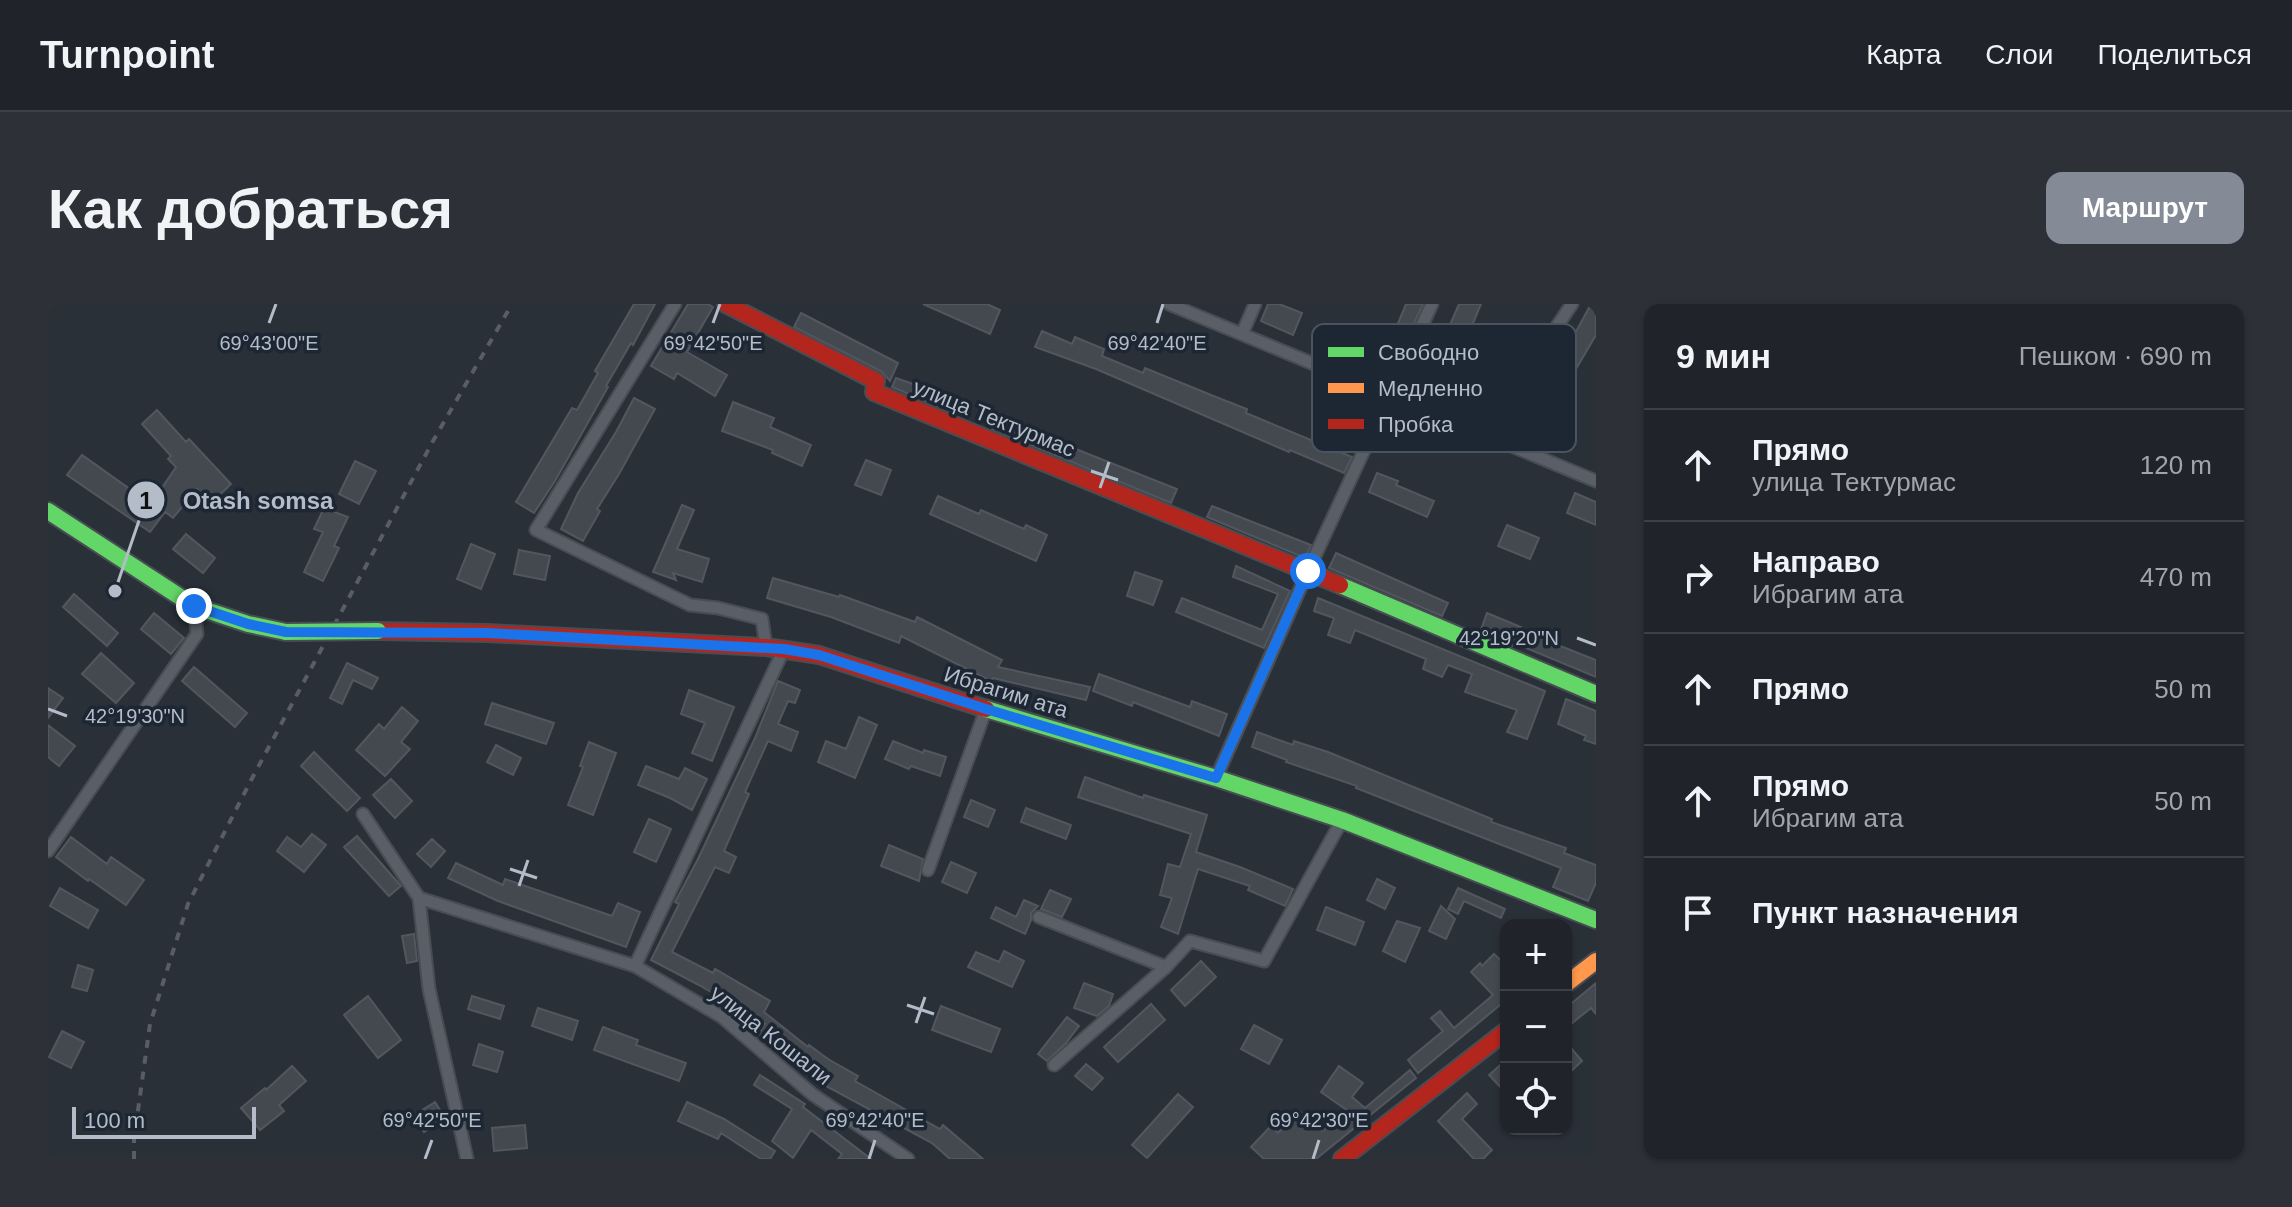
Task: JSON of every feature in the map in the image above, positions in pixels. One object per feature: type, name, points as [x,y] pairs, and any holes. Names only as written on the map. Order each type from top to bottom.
[{"type":"street","points":[[675,304],[536,530],[690,605],[762,619],[766,647]]},
{"type":"street","name":"улица Тектурмас","points":[[726,304],[876,381],[874,392],[1596,694]]},
{"type":"street","points":[[1169,304],[1312,364]]},
{"type":"street","points":[[1242,334],[1255,304]]},
{"type":"street","points":[[1423,324],[1432,304]]},
{"type":"street","points":[[1559,324],[1572,304]]},
{"type":"street","points":[[1216,778],[1363,452]]},
{"type":"street","points":[[1523,452],[1596,481]]},
{"type":"street","points":[[48,511],[194,606],[197,634],[48,851]]},
{"type":"street","name":"Ибрагим ата","points":[[194,606],[248,624],[286,632],[503,634],[766,647],[819,655],[1342,820],[1596,920]]},
{"type":"street","points":[[635,966],[784,649]]},
{"type":"street","points":[[928,870],[986,709]]},
{"type":"street","points":[[363,814],[419,898],[429,989],[467,1159]]},
{"type":"street","points":[[1054,1065],[1166,967],[1190,941],[1264,961],[1342,820]]},
{"type":"street","name":"улица Кошали","points":[[419,898],[635,966],[722,1017],[812,1094],[908,1159]]},
{"type":"street","points":[[1039,917],[1166,967]]},
{"type":"street","points":[[1572,979],[1596,961]]},
{"type":"street","points":[[1342,1159],[1500,1036]]},
{"type":"building","points":[[634,304],[655,304],[534,513],[516,502],[572,408],[577,410],[598,373],[595,371]]},
{"type":"building","points":[[688,304],[713,307],[687,352],[727,375],[715,396],[677,373],[674,379],[651,366]]},
{"type":"building","points":[[923,304],[987,304],[1000,310],[990,334]]},
{"type":"building","points":[[1268,304],[1279,304],[1302,313],[1293,335],[1261,321]]},
{"type":"building","points":[[1406,304],[1423,304],[1414,324],[1398,324]]},
{"type":"building","points":[[1459,304],[1481,304],[1473,324],[1450,324]]},
{"type":"building","points":[[1591,304],[1596,304],[1596,335],[1576,369],[1576,331]]},
{"type":"building","points":[[801,313],[898,363],[890,381],[881,371],[794,327]]},
{"type":"building","points":[[1042,331],[1072,344],[1075,337],[1104,349],[1102,356],[1143,373],[1145,368],[1247,409],[1246,413],[1312,440],[1312,452],[1340,452],[1352,457],[1344,473],[1096,369],[1035,347]]},
{"type":"building","points":[[896,378],[962,399],[955,414],[892,387]]},
{"type":"building","points":[[634,398],[655,409],[597,509],[600,511],[583,541],[561,529],[578,493]]},
{"type":"building","points":[[733,402],[774,418],[770,427],[811,445],[802,466],[772,453],[773,450],[722,431]]},
{"type":"building","points":[[157,410],[231,484],[211,503],[197,489],[173,518],[165,512],[150,532],[67,475],[82,455],[151,504],[176,467],[168,459],[171,456],[142,424]]},
{"type":"building","points":[[998,413],[1068,446],[1177,489],[1171,503],[992,429]]},
{"type":"building","points":[[866,460],[891,470],[881,495],[855,485]]},
{"type":"building","points":[[355,461],[376,471],[359,504],[339,494]]},
{"type":"building","points":[[1377,473],[1434,501],[1427,517],[1369,492]]},
{"type":"building","points":[[1575,493],[1596,502],[1596,525],[1567,513]]},
{"type":"building","points":[[938,496],[979,514],[981,510],[1024,529],[1026,525],[1047,535],[1036,561],[930,514]]},
{"type":"building","points":[[682,505],[694,510],[677,549],[709,559],[702,582],[673,573],[676,580],[653,572]]},
{"type":"building","points":[[1212,506],[1311,545],[1305,558],[1207,517]]},
{"type":"building","points":[[324,508],[348,517],[334,546],[339,548],[323,581],[304,572],[323,532],[314,529]]},
{"type":"building","points":[[1507,525],[1539,538],[1530,559],[1498,546]]},
{"type":"building","points":[[186,534],[215,558],[203,573],[173,549]]},
{"type":"building","points":[[471,544],[495,554],[481,589],[457,579]]},
{"type":"building","points":[[519,550],[550,556],[545,580],[514,574]]},
{"type":"building","points":[[1336,553],[1448,603],[1442,616],[1329,568]]},
{"type":"building","points":[[1236,566],[1290,591],[1264,648],[1176,612],[1182,598],[1262,630],[1278,594],[1233,577]]},
{"type":"building","points":[[1135,572],[1162,581],[1153,605],[1127,596]]},
{"type":"building","points":[[773,578],[840,595],[915,622],[917,617],[1002,660],[998,667],[1090,687],[1086,700],[993,678],[991,681],[901,636],[899,643],[831,617],[767,598]]},
{"type":"building","points":[[74,594],[118,633],[107,646],[63,607]]},
{"type":"building","points":[[1318,598],[1545,691],[1527,739],[1507,732],[1517,710],[1465,692],[1472,674],[1448,665],[1442,677],[1423,669],[1426,659],[1355,630],[1350,643],[1328,635],[1334,618],[1314,611]]},
{"type":"building","points":[[154,613],[184,638],[171,654],[141,629]]},
{"type":"building","points":[[1487,613],[1521,627],[1520,630],[1596,660],[1596,677],[1480,632]]},
{"type":"building","points":[[101,653],[134,683],[116,703],[82,674]]},
{"type":"building","points":[[347,663],[378,678],[372,689],[353,680],[342,704],[330,698]]},
{"type":"building","points":[[194,667],[247,713],[235,727],[182,681]]},
{"type":"building","points":[[1099,674],[1190,707],[1192,701],[1227,714],[1219,736],[1133,702],[1132,706],[1093,691]]},
{"type":"building","points":[[778,681],[800,690],[795,703],[788,701],[778,724],[798,732],[791,751],[768,741],[745,792],[749,794],[724,851],[736,857],[729,873],[715,867],[672,952],[713,973],[715,969],[770,1001],[764,1012],[808,1047],[858,1076],[855,1081],[940,1129],[943,1125],[983,1159],[950,1159],[932,1143],[826,1086],[758,1033],[765,1024],[651,960],[679,904],[675,902],[755,738]]},
{"type":"building","points":[[48,688],[63,698],[48,718]]},
{"type":"building","points":[[689,690],[734,707],[712,761],[692,753],[705,723],[681,714]]},
{"type":"building","points":[[1566,699],[1596,711],[1596,744],[1584,740],[1586,736],[1558,724]]},
{"type":"building","points":[[492,703],[554,723],[546,744],[485,724]]},
{"type":"building","points":[[402,707],[418,721],[401,742],[410,749],[385,776],[356,750],[379,724],[384,729]]},
{"type":"building","points":[[859,717],[877,725],[855,778],[818,762],[826,741],[846,749]]},
{"type":"building","points":[[48,725],[75,746],[59,766],[48,757]]},
{"type":"building","points":[[1257,732],[1293,745],[1294,741],[1328,752],[1492,819],[1491,822],[1566,848],[1564,853],[1596,865],[1596,883],[1588,901],[1553,887],[1561,868],[1252,747]]},
{"type":"building","points":[[893,741],[923,753],[924,750],[946,757],[940,776],[911,766],[909,769],[885,759]]},
{"type":"building","points":[[589,742],[616,753],[593,815],[568,805]]},
{"type":"building","points":[[496,745],[521,758],[513,775],[487,762]]},
{"type":"building","points":[[314,752],[360,798],[347,811],[301,766]]},
{"type":"building","points":[[646,766],[679,779],[685,768],[707,779],[692,810],[638,785]]},
{"type":"building","points":[[1085,777],[1143,798],[1144,795],[1207,815],[1196,852],[1293,889],[1285,906],[1248,890],[1250,886],[1198,869],[1178,934],[1161,927],[1172,898],[1160,895],[1168,864],[1180,867],[1191,834],[1078,797]]},
{"type":"building","points":[[391,779],[412,801],[395,818],[373,795]]},
{"type":"building","points":[[971,800],[995,810],[988,827],[964,817]]},
{"type":"building","points":[[1026,808],[1071,825],[1066,839],[1021,822]]},
{"type":"building","points":[[649,819],[671,829],[656,862],[634,852]]},
{"type":"building","points":[[312,834],[326,845],[304,872],[277,851],[287,837],[301,847]]},
{"type":"building","points":[[357,836],[401,886],[389,896],[344,847]]},
{"type":"building","points":[[71,837],[107,864],[111,857],[144,880],[126,905],[56,857]]},
{"type":"building","points":[[432,839],[445,851],[431,867],[417,854]]},
{"type":"building","points":[[889,845],[923,859],[919,881],[881,866]]},
{"type":"building","points":[[951,862],[976,873],[967,893],[942,882]]},
{"type":"building","points":[[456,863],[503,885],[505,879],[612,916],[618,903],[640,912],[626,947],[498,901],[448,878]]},
{"type":"building","points":[[1377,879],[1395,888],[1385,909],[1367,900]]},
{"type":"building","points":[[60,888],[98,910],[88,928],[50,906]]},
{"type":"building","points":[[1458,888],[1505,909],[1501,918],[1464,901],[1458,914],[1448,909]]},
{"type":"building","points":[[1050,890],[1071,899],[1062,917],[1041,909]]},
{"type":"building","points":[[1024,900],[1038,906],[1031,913],[1025,934],[991,918],[996,907],[1016,917]]},
{"type":"building","points":[[1441,906],[1455,919],[1446,939],[1429,931]]},
{"type":"building","points":[[1326,907],[1364,922],[1355,945],[1317,930]]},
{"type":"building","points":[[1397,921],[1420,928],[1405,962],[1383,951]]},
{"type":"building","points":[[414,934],[417,961],[407,963],[402,936]]},
{"type":"building","points":[[1004,951],[1024,961],[1012,987],[968,967],[976,952],[999,962]]},
{"type":"building","points":[[1494,954],[1500,960],[1500,1005],[1418,1073],[1408,1060],[1443,1031],[1431,1018],[1440,1011],[1454,1028],[1493,995],[1471,972],[1480,963],[1482,966]]},
{"type":"building","points":[[1201,961],[1216,977],[1185,1006],[1171,990]]},
{"type":"building","points":[[78,965],[93,970],[87,991],[72,987]]},
{"type":"building","points":[[1084,983],[1113,994],[1109,1006],[1097,1016],[1074,1008]]},
{"type":"building","points":[[1596,983],[1596,1014],[1591,1008],[1572,1023],[1572,1003]]},
{"type":"building","points":[[368,996],[401,1040],[378,1058],[344,1015]]},
{"type":"building","points":[[472,996],[504,1006],[500,1019],[468,1009]]},
{"type":"building","points":[[1151,1004],[1165,1020],[1118,1062],[1104,1047]]},
{"type":"building","points":[[941,1006],[1000,1029],[991,1052],[932,1030]]},
{"type":"building","points":[[538,1008],[578,1021],[572,1040],[532,1026]]},
{"type":"building","points":[[1067,1017],[1079,1026],[1047,1061],[1038,1054]]},
{"type":"building","points":[[1254,1025],[1282,1040],[1269,1064],[1241,1049]]},
{"type":"building","points":[[603,1027],[638,1040],[636,1045],[686,1063],[679,1081],[594,1050]]},
{"type":"building","points":[[62,1031],[84,1042],[71,1068],[49,1057]]},
{"type":"building","points":[[479,1044],[503,1052],[497,1072],[473,1065]]},
{"type":"building","points":[[1572,1049],[1582,1061],[1572,1070]]},
{"type":"building","points":[[1086,1064],[1103,1078],[1092,1090],[1075,1076]]},
{"type":"building","points":[[1500,1065],[1500,1087],[1489,1075]]},
{"type":"building","points":[[292,1066],[306,1081],[279,1105],[284,1111],[260,1130],[241,1108]]},
{"type":"building","points":[[1339,1066],[1363,1083],[1352,1097],[1365,1108],[1410,1070],[1416,1078],[1316,1159],[1264,1159],[1251,1147],[1271,1126],[1278,1133],[1298,1110],[1322,1131],[1348,1111],[1321,1092]]},
{"type":"building","points":[[760,1075],[805,1104],[803,1107],[871,1159],[838,1159],[842,1154],[811,1130],[793,1158],[772,1141],[792,1109],[754,1085]]},
{"type":"building","points":[[1467,1093],[1477,1104],[1462,1119],[1492,1150],[1483,1159],[1474,1159],[1438,1121]]},
{"type":"building","points":[[1178,1094],[1193,1107],[1147,1158],[1132,1145]]},
{"type":"building","points":[[435,1102],[445,1118],[424,1132],[414,1115]]},
{"type":"building","points":[[687,1102],[724,1119],[775,1151],[770,1159],[761,1159],[721,1133],[718,1139],[678,1121]]},
{"type":"building","points":[[525,1125],[527,1148],[494,1151],[492,1128]]},
{"type":"railway","points":[[134,1159],[150,1024],[188,904],[433,441],[512,304]]},
{"type":"traffic: fast","points":[[48,511],[194,606],[248,624],[286,632]]},
{"type":"traffic: fast","points":[[1340,585],[1596,694]]},
{"type":"traffic: fast","points":[[286,632],[378,631]]},
{"type":"traffic: fast","points":[[986,709],[1216,778],[1342,820],[1596,920]]},
{"type":"traffic: slow","points":[[1572,979],[1596,961]]},
{"type":"traffic: jam","points":[[726,304],[876,381],[874,392],[1340,585]]},
{"type":"traffic: jam","points":[[378,631],[487,633],[766,647],[819,655],[986,709]]},
{"type":"traffic: jam","points":[[1342,1159],[1500,1036]]},
{"type":"place","name":"Otash somsa","points":[[115,591]]},
{"type":"route","points":[[194,606],[248,624],[286,632],[487,633],[784,649],[819,655],[1216,778],[1308,571]]}]
